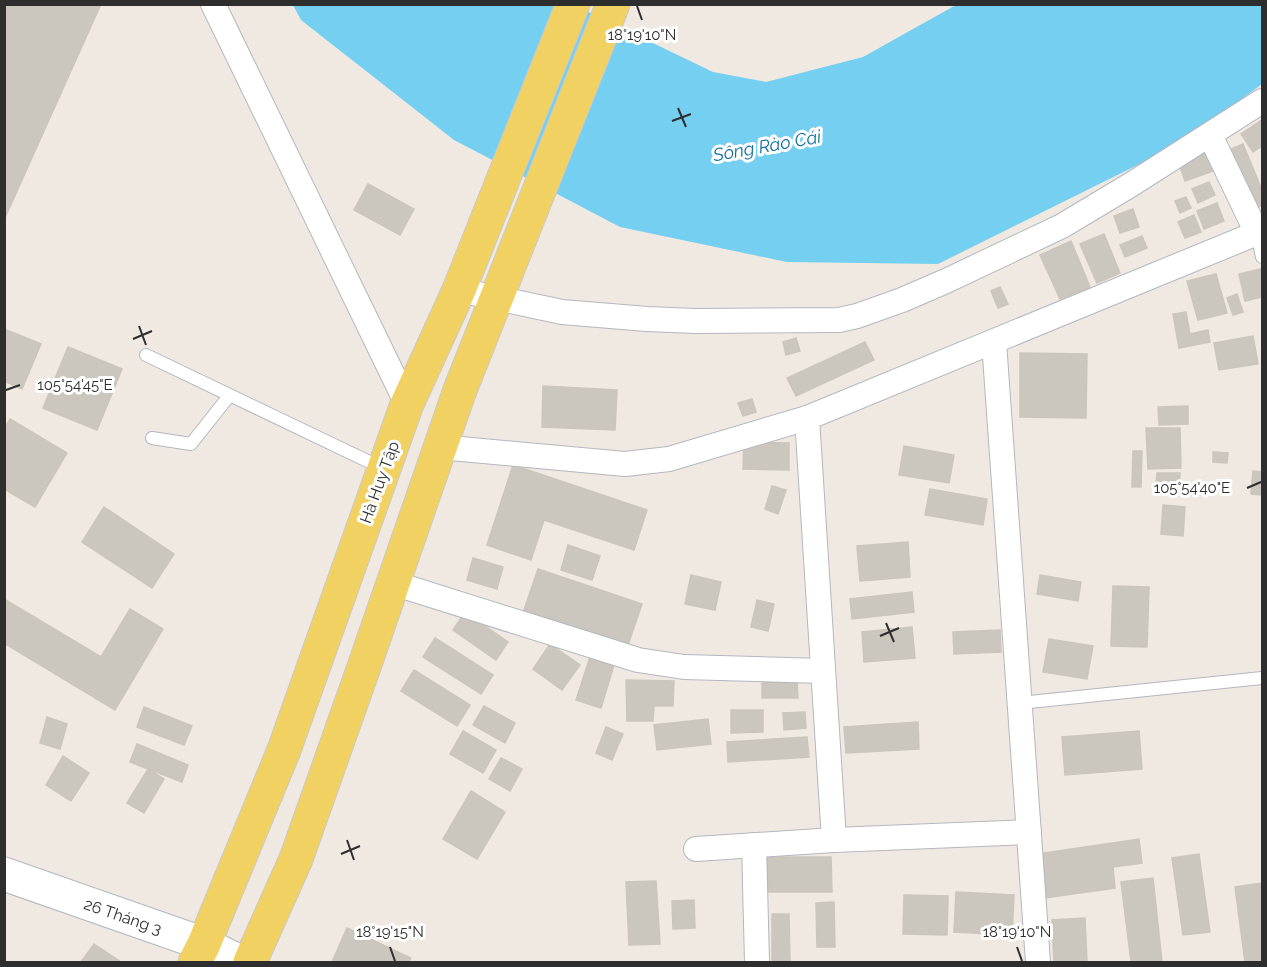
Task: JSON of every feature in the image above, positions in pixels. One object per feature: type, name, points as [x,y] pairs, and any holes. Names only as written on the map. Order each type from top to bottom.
[{"type":"main road","name":"Hà Huy Tập","points":[[200,953],[284,750],[407,404],[459,290],[573,4]]},
{"type":"main road","points":[[250,963],[296,859],[460,390],[613,4]]},
{"type":"street","points":[[213,4],[407,404]]},
{"type":"street","points":[[459,290],[562,312],[647,319],[839,320],[857,316],[946,281],[1062,226],[1263,101]]},
{"type":"street","points":[[440,447],[625,464],[669,459],[807,418],[1260,232],[1210,135]]},
{"type":"street","points":[[994,342],[1038,963]]},
{"type":"street","points":[[807,418],[834,840]]},
{"type":"street","points":[[393,583],[638,660],[684,667],[823,671]]},
{"type":"street","points":[[696,849],[834,840],[1029,832]]},
{"type":"street","points":[[754,845],[757,963]]},
{"type":"street","name":"26 Tháng 3","points":[[4,874],[200,953],[240,963]]},
{"type":"lane","points":[[1260,232],[1263,257]]},
{"type":"lane","points":[[146,355],[383,469]]},
{"type":"lane","points":[[152,438],[191,444],[229,396]]},
{"type":"lane","points":[[1020,703],[1263,678]]},
{"type":"water","name":"Sông Rào Cái","points":[[293,5],[574,5],[713,72],[766,82],[863,57],[956,5],[1262,5],[1262,84],[1182,143],[938,264],[787,262],[620,227],[454,140],[301,20]]},
{"type":"building","points":[[4,4],[101,4],[4,220]]},
{"type":"building","points":[[1262,120],[1262,146],[1253,152],[1241,134]]},
{"type":"building","points":[[1243,144],[1262,190],[1262,205],[1249,211],[1224,152]]},
{"type":"building","points":[[1205,150],[1213,171],[1185,181],[1178,161]]},
{"type":"building","points":[[1209,182],[1215,195],[1198,203],[1192,189]]},
{"type":"building","points":[[368,184],[414,209],[400,235],[354,210]]},
{"type":"building","points":[[1186,197],[1191,208],[1180,213],[1175,201]]},
{"type":"building","points":[[1217,203],[1224,221],[1204,229],[1197,211]]},
{"type":"building","points":[[1133,209],[1139,227],[1120,233],[1114,216]]},
{"type":"building","points":[[1194,215],[1201,232],[1185,238],[1178,222]]},
{"type":"building","points":[[1104,234],[1120,273],[1097,283],[1080,244]]},
{"type":"building","points":[[1142,236],[1147,248],[1125,257],[1120,245]]},
{"type":"building","points":[[1071,241],[1090,287],[1060,299],[1040,255]]},
{"type":"building","points":[[1261,269],[1262,297],[1245,301],[1239,274]]},
{"type":"building","points":[[1216,274],[1227,313],[1198,320],[1187,281]]},
{"type":"building","points":[[1000,287],[1008,304],[998,308],[991,291]]},
{"type":"building","points":[[1237,294],[1243,312],[1233,315],[1227,298]]},
{"type":"building","points":[[1186,312],[1190,334],[1208,330],[1210,342],[1179,348],[1173,314]]},
{"type":"building","points":[[4,329],[41,344],[22,389],[4,381]]},
{"type":"building","points":[[1253,336],[1258,364],[1219,370],[1214,343]]},
{"type":"building","points":[[796,338],[800,351],[786,355],[783,342]]},
{"type":"building","points":[[865,342],[874,360],[796,396],[787,378]]},
{"type":"building","points":[[68,347],[122,369],[97,430],[43,408]]},
{"type":"building","points":[[1020,353],[1087,354],[1086,418],[1020,417]]},
{"type":"building","points":[[543,386],[617,390],[615,430],[542,427]]},
{"type":"building","points":[[752,399],[756,412],[743,416],[738,403]]},
{"type":"building","points":[[1188,406],[1188,424],[1159,425],[1158,407]]},
{"type":"building","points":[[10,419],[67,453],[35,507],[4,489],[4,429]]},
{"type":"building","points":[[1146,428],[1180,428],[1181,468],[1148,469]]},
{"type":"building","points":[[744,442],[789,443],[789,470],[743,469]]},
{"type":"building","points":[[904,446],[954,455],[949,483],[899,475]]},
{"type":"building","points":[[1133,451],[1142,451],[1141,487],[1132,487]]},
{"type":"building","points":[[1213,452],[1228,453],[1227,463],[1213,462]]},
{"type":"building","points":[[513,465],[647,510],[634,550],[544,520],[531,560],[487,545]]},
{"type":"building","points":[[1253,471],[1262,472],[1262,495],[1251,494]]},
{"type":"building","points":[[1157,473],[1180,473],[1179,488],[1156,488]]},
{"type":"building","points":[[772,486],[786,490],[778,514],[765,509]]},
{"type":"building","points":[[930,489],[987,499],[983,525],[925,515]]},
{"type":"building","points":[[1163,505],[1185,507],[1183,536],[1161,534]]},
{"type":"building","points":[[104,507],[174,554],[152,588],[82,542]]},
{"type":"building","points":[[908,542],[910,577],[860,581],[857,546]]},
{"type":"building","points":[[568,545],[600,556],[592,580],[561,570]]},
{"type":"building","points":[[473,558],[503,567],[497,589],[467,580]]},
{"type":"building","points":[[538,569],[642,604],[628,645],[524,610]]},
{"type":"building","points":[[691,575],[721,582],[715,610],[685,604]]},
{"type":"building","points":[[1040,575],[1081,582],[1078,601],[1037,594]]},
{"type":"building","points":[[1113,586],[1149,587],[1147,647],[1111,646]]},
{"type":"building","points":[[912,592],[914,612],[852,619],[850,599]]},
{"type":"building","points":[[4,599],[101,657],[130,609],[163,629],[115,710],[4,643]]},
{"type":"building","points":[[757,600],[774,604],[768,631],[751,627]]},
{"type":"building","points":[[465,612],[508,642],[496,660],[453,630]]},
{"type":"building","points":[[912,627],[915,658],[864,662],[862,632]]},
{"type":"building","points":[[1000,630],[1001,652],[954,654],[953,632]]},
{"type":"building","points":[[435,638],[493,675],[481,694],[423,657]]},
{"type":"building","points":[[1049,639],[1093,646],[1087,679],[1043,672]]},
{"type":"building","points":[[550,644],[580,665],[562,690],[533,669]]},
{"type":"building","points":[[591,654],[615,662],[601,708],[576,700]]},
{"type":"building","points":[[414,670],[470,705],[457,726],[401,691]]},
{"type":"building","points":[[626,680],[674,681],[673,706],[654,706],[653,721],[627,721]]},
{"type":"building","points":[[797,682],[798,698],[762,698],[762,683]]},
{"type":"building","points":[[484,706],[515,723],[505,743],[473,725]]},
{"type":"building","points":[[144,707],[192,726],[184,745],[137,727]]},
{"type":"building","points":[[731,710],[763,710],[763,732],[731,733]]},
{"type":"building","points":[[805,712],[806,728],[784,730],[783,713]]},
{"type":"building","points":[[47,717],[67,724],[60,749],[40,743]]},
{"type":"building","points":[[708,719],[711,744],[657,750],[654,725]]},
{"type":"building","points":[[918,722],[919,749],[846,753],[844,727]]},
{"type":"building","points":[[606,727],[623,734],[612,760],[596,753]]},
{"type":"building","points":[[463,731],[496,750],[483,773],[450,754]]},
{"type":"building","points":[[1139,731],[1142,769],[1065,775],[1062,737]]},
{"type":"building","points":[[807,737],[809,757],[728,762],[727,742]]},
{"type":"building","points":[[137,744],[188,765],[182,782],[130,762]]},
{"type":"building","points":[[63,756],[89,773],[71,801],[46,785]]},
{"type":"building","points":[[501,758],[522,769],[510,791],[489,779]]},
{"type":"building","points":[[148,769],[164,779],[144,813],[127,803]]},
{"type":"building","points":[[471,791],[505,812],[477,859],[443,839]]},
{"type":"building","points":[[1139,839],[1142,863],[1113,867],[1115,888],[1045,898],[1038,854]]},
{"type":"building","points":[[1199,854],[1210,932],[1183,935],[1172,858]]},
{"type":"building","points":[[767,857],[831,857],[832,892],[768,892]]},
{"type":"building","points":[[1153,878],[1162,962],[1131,962],[1121,882]]},
{"type":"building","points":[[656,881],[660,944],[629,945],[626,882]]},
{"type":"building","points":[[1262,883],[1262,962],[1245,962],[1235,887]]},
{"type":"building","points":[[956,892],[1014,895],[1012,935],[954,932]]},
{"type":"building","points":[[904,895],[948,896],[947,935],[903,934]]},
{"type":"building","points":[[694,900],[695,928],[673,929],[672,901]]},
{"type":"building","points":[[834,902],[835,947],[817,947],[816,903]]},
{"type":"building","points":[[772,914],[789,914],[790,962],[772,962]]},
{"type":"building","points":[[1085,918],[1087,962],[1054,962],[1052,920]]},
{"type":"building","points":[[347,928],[411,958],[409,962],[332,962]]},
{"type":"building","points":[[94,944],[121,962],[81,962]]}]
